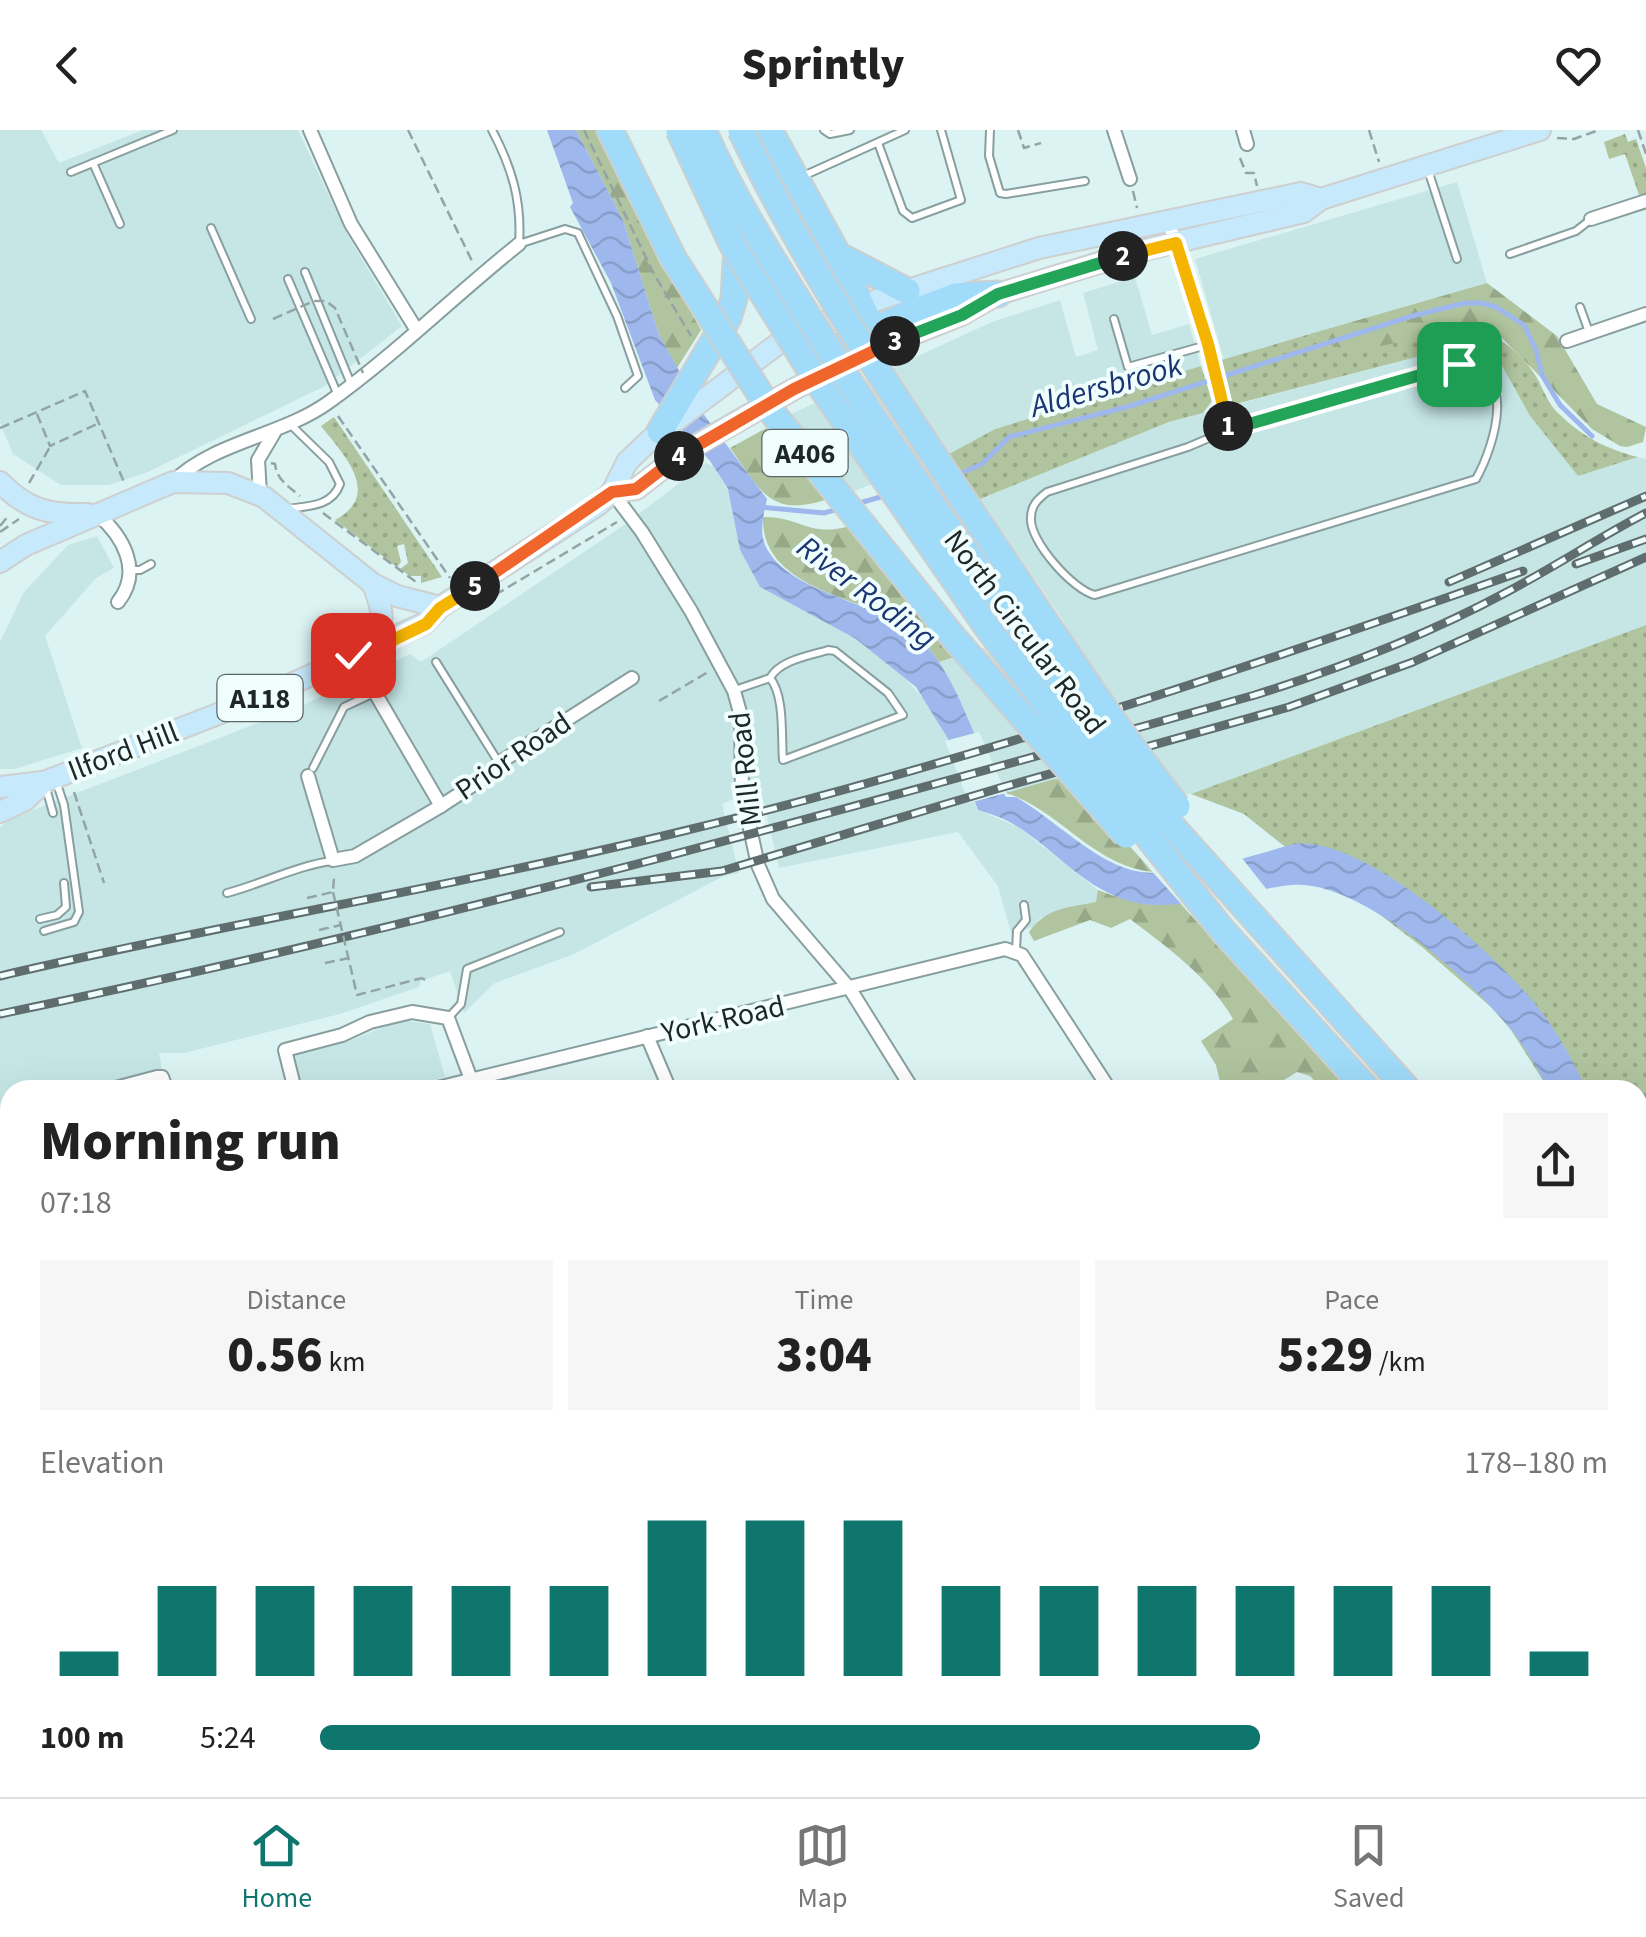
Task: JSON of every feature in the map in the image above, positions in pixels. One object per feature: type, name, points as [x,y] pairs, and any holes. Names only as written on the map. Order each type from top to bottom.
[{"type":"highway","name":"A406","points":[[610,130],[673,258],[772,411],[932,611],[1094,801],[1223,931]]},
{"type":"highway","name":"A406","points":[[675,130],[736,262],[783,340]]},
{"type":"highway","name":"North Circular Road","points":[[675,130],[732,244],[817,381],[988,627],[1223,931],[1359,1080]]},
{"type":"highway","name":"North Circular Road","points":[[702,130],[744,214],[929,503],[1161,814],[1399,1080]]},
{"type":"highway","name":"A406","points":[[741,130],[803,245],[901,407],[1063,648],[1156,780],[1212,850],[1248,908]]},
{"type":"highway","points":[[768,130],[838,255],[875,341]]},
{"type":"highway","points":[[838,255],[907,291]]},
{"type":"highway","points":[[660,431],[700,348],[728,318],[734,298],[736,262]]},
{"type":"highway","name":"A118","points":[[783,340],[794,357],[803,362],[818,359],[875,341],[901,317],[956,296],[998,294]]},
{"type":"main road","name":"A118","points":[[998,294],[1301,193],[1321,199],[1540,130]]},
{"type":"main road","name":"A118","points":[[863,308],[880,298],[1039,248],[1172,233]]},
{"type":"main road","name":"Ilford Hill","points":[[0,812],[26,800],[49,780],[274,692],[426,624],[440,608],[524,556],[612,492],[627,462],[660,431],[783,340],[863,308]]},
{"type":"main road","name":"Ilford Hill","points":[[612,492],[636,489],[684,452],[875,341]]},
{"type":"main road","points":[[0,482],[18,500],[39,510],[97,514]]},
{"type":"main road","points":[[0,562],[26,545],[173,482],[228,483],[260,494],[373,584],[440,608]]},
{"type":"main road","points":[[360,652],[383,621],[373,584]]},
{"type":"main road","name":"A118","points":[[0,787],[17,788],[49,780]]},
{"type":"street","points":[[310,130],[350,224],[416,329]]},
{"type":"street","points":[[1114,130],[1130,179]]},
{"type":"street","points":[[1590,219],[1646,201]]},
{"type":"street","points":[[1172,233],[1221,394]]},
{"type":"street","points":[[173,482],[188,468],[274,433],[338,394],[519,244]]},
{"type":"street","points":[[1567,341],[1646,314]]},
{"type":"street","points":[[260,494],[258,460],[274,433]]},
{"type":"street","name":"Mill Road","points":[[612,492],[642,532],[734,690],[741,716],[742,792],[758,866],[774,899],[850,989],[907,1080]]},
{"type":"street","points":[[97,514],[117,532],[128,557],[126,591],[118,602]]},
{"type":"street","name":"Prior Road","points":[[360,652],[375,692],[440,806],[485,777],[499,763],[632,678]]},
{"type":"street","points":[[311,772],[334,860],[355,856],[440,806]]},
{"type":"street","name":"York Road","points":[[491,1080],[647,1036],[1005,948],[1016,950]]},
{"type":"street","points":[[1016,950],[1103,1080]]},
{"type":"street","points":[[292,1080],[285,1050],[412,1012],[448,1018],[471,1080]]},
{"type":"street","points":[[647,1036],[666,1080]]},
{"type":"lane","points":[[71,172],[173,130]]},
{"type":"lane","points":[[492,130],[511,166],[521,214],[519,244],[565,228],[578,234],[616,316],[638,376],[625,388]]},
{"type":"lane","points":[[824,130],[830,134],[850,130]]},
{"type":"lane","points":[[796,179],[905,130]]},
{"type":"lane","points":[[878,143],[903,210],[912,218],[961,200],[941,130]]},
{"type":"lane","points":[[990,130],[989,156],[1000,193],[1085,181]]},
{"type":"lane","points":[[92,163],[120,224]]},
{"type":"lane","points":[[1426,166],[1457,259]]},
{"type":"lane","points":[[1510,254],[1576,231],[1590,219]]},
{"type":"lane","points":[[211,228],[251,319]]},
{"type":"lane","points":[[305,272],[351,384]]},
{"type":"lane","points":[[288,279],[338,394]]},
{"type":"lane","points":[[1580,307],[1590,334]]},
{"type":"lane","points":[[1114,318],[1128,368],[1209,350]]},
{"type":"lane","points":[[1459,364],[1487,373],[1494,380],[1498,395],[1489,445],[1476,479],[1120,590],[1095,595],[1074,586],[1033,531],[1030,520],[1035,501],[1047,492],[1188,447],[1228,430],[1459,364]]},
{"type":"lane","points":[[1221,394],[1228,430]]},
{"type":"lane","points":[[280,510],[326,502],[334,497],[340,484],[329,462],[290,424]]},
{"type":"lane","points":[[129,570],[152,564]]},
{"type":"lane","points":[[734,690],[770,678],[783,665],[835,651],[888,693],[903,715],[783,760],[776,688],[770,678]]},
{"type":"lane","points":[[436,662],[499,763]]},
{"type":"lane","points":[[311,772],[344,708],[375,692]]},
{"type":"lane","points":[[49,780],[52,813]]},
{"type":"lane","points":[[44,931],[74,922],[79,912],[64,805],[49,780]]},
{"type":"lane","points":[[227,893],[334,860]]},
{"type":"lane","points":[[40,920],[57,915],[66,907],[64,884]]},
{"type":"lane","points":[[1016,950],[1017,931],[1026,920],[1024,904]]},
{"type":"lane","points":[[448,1018],[461,1004],[467,969],[560,932]]},
{"type":"path","points":[[408,130],[480,275]]},
{"type":"path","points":[[584,130],[654,274],[700,348]]},
{"type":"path","points":[[1018,130],[1024,148],[1040,143]]},
{"type":"path","points":[[1369,130],[1379,164]]},
{"type":"path","points":[[1638,130],[1646,154]]},
{"type":"path","points":[[1239,157],[1246,173],[1254,173],[1258,192]]},
{"type":"path","points":[[273,319],[326,300],[336,308],[363,373]]},
{"type":"path","points":[[0,428],[85,392],[125,484]]},
{"type":"path","points":[[36,412],[50,446]]},
{"type":"path","points":[[336,413],[451,580]]},
{"type":"path","points":[[28,484],[50,446],[99,423]]},
{"type":"path","points":[[265,462],[275,464],[277,474],[304,499]]},
{"type":"path","points":[[0,529],[9,515],[19,532]]},
{"type":"path","points":[[327,516],[398,571],[416,580]]},
{"type":"path","points":[[607,518],[612,525]]},
{"type":"path","points":[[0,529],[19,519]]},
{"type":"path","points":[[531,573],[620,520]]},
{"type":"path","points":[[659,700],[722,664]]},
{"type":"path","points":[[74,791],[104,884]]},
{"type":"path","points":[[334,860],[333,892],[357,995],[423,979]]},
{"type":"path","points":[[307,898],[333,892]]},
{"type":"path","points":[[319,930],[340,925]]},
{"type":"path","points":[[325,964],[349,958]]},
{"type":"shaded area","points":[[0,130],[41,130],[59,163],[143,130],[298,130],[347,234],[402,326],[325,386],[148,472],[109,485],[61,485],[13,454],[0,423]]},
{"type":"shaded area","points":[[1457,182],[1487,283],[1224,360],[1195,259]]},
{"type":"shaded area","points":[[1135,277],[1152,335],[1189,324],[1201,366],[995,429],[949,454],[849,493],[791,414],[992,322],[1060,300],[1076,357],[1098,350],[1083,293]]},
{"type":"shaded area","points":[[1459,346],[1491,351],[1530,416],[1578,476],[1638,457],[1646,459],[1646,625],[1191,794],[1054,779],[974,802],[978,810],[1018,827],[1098,890],[1097,902],[1040,918],[1033,927],[1011,933],[998,886],[958,832],[779,868],[760,787],[722,804],[739,873],[724,876],[574,954],[495,983],[464,1013],[450,971],[421,981],[419,987],[340,1014],[184,1053],[159,1053],[164,1080],[0,1080],[0,827],[12,818],[297,708],[410,654],[421,662],[624,525],[706,463],[713,466],[732,497],[740,550],[760,587],[856,639],[899,671],[927,703],[948,740],[954,689],[939,662],[1064,622],[980,499],[1169,422]]},
{"type":"shaded area","points":[[97,536],[114,568],[96,578],[45,636],[82,748],[15,769],[0,769],[0,642],[24,592],[68,545]]},
{"type":"shaded area","points":[[401,1020],[430,1024],[445,1077],[296,1080],[291,1055],[349,1041]]},
{"type":"green space","points":[[576,130],[597,130],[649,238],[701,330],[677,368],[659,335],[623,220]]},
{"type":"green space","points":[[1625,134],[1628,142],[1636,139],[1646,168],[1646,196],[1640,198],[1625,154],[1609,159],[1604,142]]},
{"type":"green space","points":[[1487,283],[1557,336],[1597,404],[1646,427],[1643,442],[1620,446],[1592,429],[1500,336],[1471,326],[1350,353],[1310,334]]},
{"type":"green space","points":[[1471,325],[1516,353],[1531,369],[1554,408],[1575,428],[1605,446],[1638,457],[1578,476],[1530,416],[1490,351],[1459,346],[1232,405],[1218,361],[1310,334],[1350,352]]},
{"type":"green space","points":[[1201,366],[1212,401],[1203,413],[1169,422],[980,499],[949,454],[995,429]]},
{"type":"green space","points":[[334,417],[442,577],[421,583],[421,576],[410,576],[400,569],[408,563],[404,544],[397,546],[401,562],[397,567],[335,520],[349,510],[358,486],[348,461],[321,426]]},
{"type":"green space","points":[[770,426],[825,500],[806,505],[778,502],[749,476],[730,448]]},
{"type":"green space","points":[[763,517],[824,530],[849,526],[960,655],[939,662],[902,623],[793,574],[766,541]]},
{"type":"green space","points":[[1646,625],[1646,1080],[1543,1080],[1511,1030],[1491,1007],[1422,947],[1366,904],[1344,894],[1244,814],[1191,794]]},
{"type":"green space","points":[[1054,779],[1071,781],[1153,872],[1112,860],[1043,812],[1006,793]]},
{"type":"green space","points":[[1098,890],[1138,902],[1179,902],[1339,1080],[1314,1080],[1297,1072],[1284,1080],[1220,1080],[1216,1065],[1201,1041],[1233,1019],[1200,977],[1130,919],[1111,928],[1090,920],[1034,941],[1029,932],[1043,918],[1059,910],[1096,902]]},
{"type":"water","points":[[547,130],[576,130],[623,220],[659,335],[702,412],[767,499],[763,540],[777,563],[817,588],[890,619],[927,646],[951,682],[1006,797],[1016,797],[1087,848],[1131,870],[1183,871],[1295,844],[1323,846],[1356,858],[1426,902],[1491,957],[1536,1005],[1581,1080],[1543,1080],[1513,1032],[1471,986],[1412,936],[1349,898],[1318,887],[1291,885],[1190,903],[1133,902],[1085,879],[1013,824],[978,810],[956,752],[916,687],[856,639],[760,587],[740,550],[728,489],[710,461],[655,400],[611,283],[570,207],[573,203]]},
{"type":"pier","points":[[979,732],[1006,793],[969,803],[945,741]]},
{"type":"pier","points":[[1238,853],[1271,895],[1184,907],[1148,867],[1185,864]]},
{"type":"waterway","name":"Aldersbrook","points":[[957,475],[982,464],[1009,437],[1130,406],[1412,316],[1465,303],[1496,307],[1524,325],[1542,375],[1560,405],[1592,436]]},
{"type":"waterway","name":"Aldersbrook","points":[[856,504],[884,496]]},
{"type":"waterway","name":"Aldersbrook","points":[[758,507],[824,513],[841,508]]},
{"type":"railway","points":[[1449,582],[1646,496]]},
{"type":"railway","points":[[0,1014],[473,906],[1255,695],[1351,662],[1444,623],[1646,513]]},
{"type":"railway","points":[[1576,564],[1646,539]]},
{"type":"railway","points":[[591,887],[722,871],[1289,707],[1413,662],[1646,557]]},
{"type":"railway","points":[[0,976],[584,854],[776,808],[1099,714],[1523,571]]},
{"type":"route","points":[[353,655],[426,624],[440,608],[524,556],[612,492],[636,489],[684,452],[794,389],[876,349],[962,315],[998,294],[1131,253],[1176,243],[1208,344],[1228,430],[1459,364]]},
{"type":"water label","name":"River Roding","points":[[867,592]]}]
